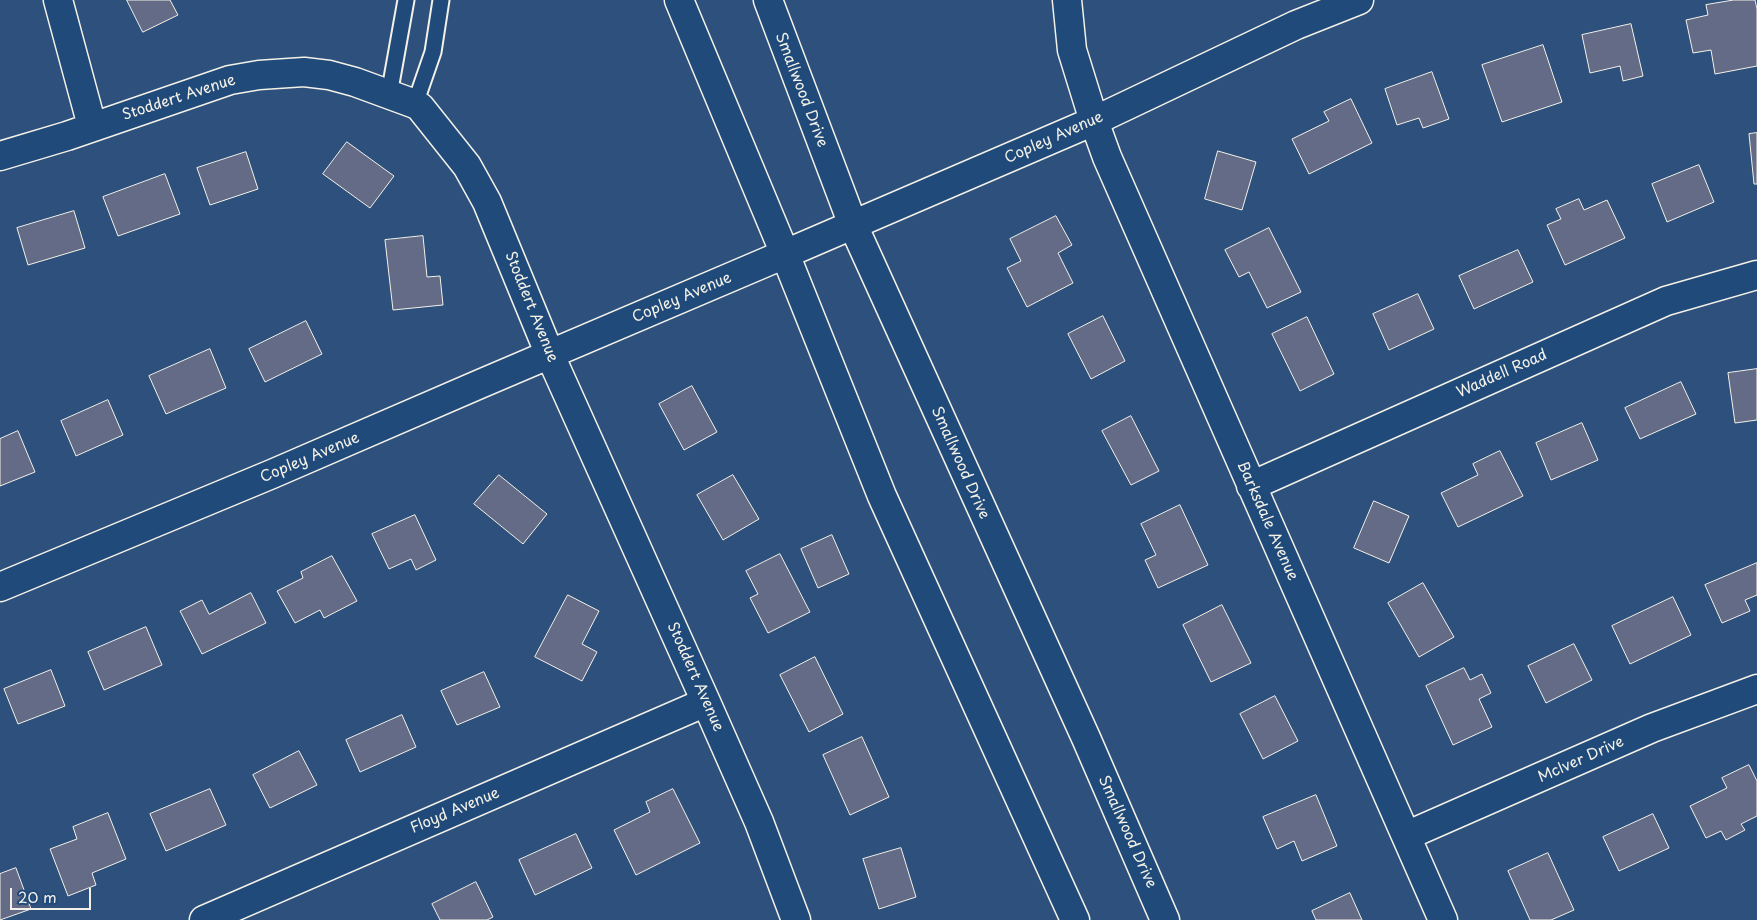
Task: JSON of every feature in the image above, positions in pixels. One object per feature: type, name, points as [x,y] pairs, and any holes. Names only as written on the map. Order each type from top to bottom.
[{"type":"street","points":[[58,0],[92,126]]},
{"type":"street","points":[[679,0],[785,254],[882,496],[1074,920]]},
{"type":"street","name":"Smallwood Drive","points":[[768,0],[853,225],[1086,738],[1166,920]]},
{"type":"street","name":"Barksdale Avenue","points":[[1067,0],[1072,50],[1107,157],[1443,920]]},
{"type":"street","name":"Copley Avenue","points":[[0,587],[254,482],[1094,121],[1296,25],[1360,0]]},
{"type":"street","name":"Stoddert Avenue","points":[[0,156],[230,80],[259,75],[304,72],[329,75],[355,82],[415,104],[467,166],[487,202],[550,355],[759,822],[796,920]]},
{"type":"street","name":"Waddell Road","points":[[1251,486],[1666,301],[1757,275]]},
{"type":"street","name":"McIver Drive","points":[[1406,836],[1652,728],[1757,689]]},
{"type":"street","name":"Floyd Avenue","points":[[204,920],[706,702]]},
{"type":"lane","points":[[389,95],[406,0]]},
{"type":"lane","points":[[415,104],[432,52],[441,0]]},
{"type":"building","points":[[127,0],[170,0],[178,15],[143,32]]},
{"type":"building","points":[[1734,0],[1755,0],[1757,9],[1757,66],[1715,74],[1711,50],[1693,53],[1686,20],[1708,15],[1706,5]]},
{"type":"building","points":[[1631,24],[1643,76],[1623,81],[1620,66],[1590,73],[1582,35]]},
{"type":"building","points":[[1543,45],[1562,102],[1502,122],[1482,65]]},
{"type":"building","points":[[1432,72],[1449,119],[1423,128],[1419,118],[1397,125],[1385,89]]},
{"type":"building","points":[[1351,99],[1372,143],[1309,174],[1292,139],[1329,121],[1324,112]]},
{"type":"building","points":[[1757,133],[1757,184],[1754,184],[1749,134]]},
{"type":"building","points":[[347,142],[394,176],[370,208],[323,174]]},
{"type":"building","points":[[1218,151],[1256,162],[1242,210],[1205,199]]},
{"type":"building","points":[[246,152],[258,189],[210,205],[197,168]]},
{"type":"building","points":[[1699,165],[1714,202],[1667,222],[1652,184]]},
{"type":"building","points":[[165,174],[180,214],[118,236],[103,197]]},
{"type":"building","points":[[1579,199],[1584,210],[1607,200],[1625,238],[1565,265],[1547,225],[1561,219],[1556,209]]},
{"type":"building","points":[[74,211],[85,248],[28,265],[17,228]]},
{"type":"building","points":[[1056,216],[1072,245],[1058,253],[1073,283],[1027,307],[1007,268],[1021,261],[1010,239]]},
{"type":"building","points":[[1269,228],[1301,292],[1267,308],[1249,272],[1239,277],[1225,250]]},
{"type":"building","points":[[423,236],[427,277],[440,276],[443,305],[393,310],[385,240]]},
{"type":"building","points":[[1518,250],[1533,282],[1474,309],[1459,276]]},
{"type":"building","points":[[1418,294],[1434,329],[1389,350],[1373,314]]},
{"type":"building","points":[[1103,316],[1125,361],[1091,379],[1068,334]]},
{"type":"building","points":[[1307,317],[1334,374],[1300,391],[1272,334]]},
{"type":"building","points":[[306,321],[322,354],[265,382],[249,349]]},
{"type":"building","points":[[210,349],[226,388],[166,414],[149,376]]},
{"type":"building","points":[[1757,369],[1757,420],[1735,423],[1728,373]]},
{"type":"building","points":[[1681,382],[1696,414],[1640,439],[1625,408]]},
{"type":"building","points":[[692,386],[717,432],[684,450],[659,404]]},
{"type":"building","points":[[108,400],[123,435],[76,456],[61,421]]},
{"type":"building","points":[[1131,416],[1159,471],[1131,485],[1102,431]]},
{"type":"building","points":[[1582,423],[1598,460],[1551,480],[1536,443]]},
{"type":"building","points":[[18,431],[35,472],[0,486],[0,439]]},
{"type":"building","points":[[1500,451],[1523,496],[1458,527],[1441,493],[1478,475],[1473,464]]},
{"type":"building","points":[[499,475],[547,514],[523,544],[474,504]]},
{"type":"building","points":[[733,475],[759,519],[723,540],[697,495]]},
{"type":"building","points":[[1374,501],[1409,516],[1389,563],[1354,548]]},
{"type":"building","points":[[1180,505],[1208,565],[1158,588],[1145,560],[1156,555],[1141,524]]},
{"type":"building","points":[[415,515],[436,560],[416,570],[411,559],[389,569],[372,534]]},
{"type":"building","points":[[832,535],[849,574],[818,588],[801,549]]},
{"type":"building","points":[[780,554],[810,612],[768,633],[750,598],[758,594],[746,571]]},
{"type":"building","points":[[332,556],[357,601],[324,618],[320,610],[295,623],[277,591],[303,578],[301,572]]},
{"type":"building","points":[[1757,563],[1757,595],[1745,600],[1750,611],[1722,623],[1705,585]]},
{"type":"building","points":[[1423,583],[1454,637],[1419,657],[1388,603]]},
{"type":"building","points":[[251,593],[266,623],[202,654],[180,611],[202,600],[209,614]]},
{"type":"building","points":[[568,595],[599,611],[582,644],[597,652],[582,681],[535,657]]},
{"type":"building","points":[[1673,597],[1691,635],[1630,664],[1612,626]]},
{"type":"building","points":[[1222,605],[1251,663],[1211,682],[1183,625]]},
{"type":"building","points":[[146,627],[162,665],[104,690],[88,652]]},
{"type":"building","points":[[1574,644],[1592,680],[1546,703],[1528,666]]},
{"type":"building","points":[[815,657],[843,714],[809,732],[780,675]]},
{"type":"building","points":[[1464,668],[1470,680],[1482,674],[1491,693],[1479,699],[1492,727],[1453,745],[1426,686]]},
{"type":"building","points":[[51,670],[65,706],[18,724],[4,689]]},
{"type":"building","points":[[484,672],[500,707],[457,725],[441,691]]},
{"type":"building","points":[[1275,696],[1298,741],[1263,759],[1240,714]]},
{"type":"building","points":[[402,715],[416,747],[360,772],[346,740]]},
{"type":"building","points":[[862,737],[889,797],[850,815],[823,755]]},
{"type":"building","points":[[299,751],[317,785],[270,808],[253,775]]},
{"type":"building","points":[[1749,765],[1757,781],[1757,816],[1741,824],[1745,830],[1726,840],[1721,831],[1706,838],[1690,806],[1727,788],[1722,778]]},
{"type":"building","points":[[210,789],[226,825],[166,851],[150,814]]},
{"type":"building","points":[[673,789],[700,843],[636,875],[614,830],[650,812],[646,802]]},
{"type":"building","points":[[1316,795],[1337,846],[1302,861],[1294,841],[1277,849],[1263,817]]},
{"type":"building","points":[[108,813],[126,859],[92,873],[96,885],[68,896],[50,849],[77,839],[73,827]]},
{"type":"building","points":[[1653,814],[1669,848],[1619,871],[1603,837]]},
{"type":"building","points":[[576,834],[592,868],[535,895],[519,860]]},
{"type":"building","points":[[901,848],[916,897],[879,909],[863,859]]},
{"type":"building","points":[[1548,853],[1574,910],[1551,920],[1530,920],[1508,871]]},
{"type":"building","points":[[16,868],[31,909],[0,920],[0,874]]},
{"type":"building","points":[[476,882],[493,917],[487,920],[440,920],[432,904]]},
{"type":"building","points":[[1350,893],[1362,920],[1316,920],[1312,911]]}]
